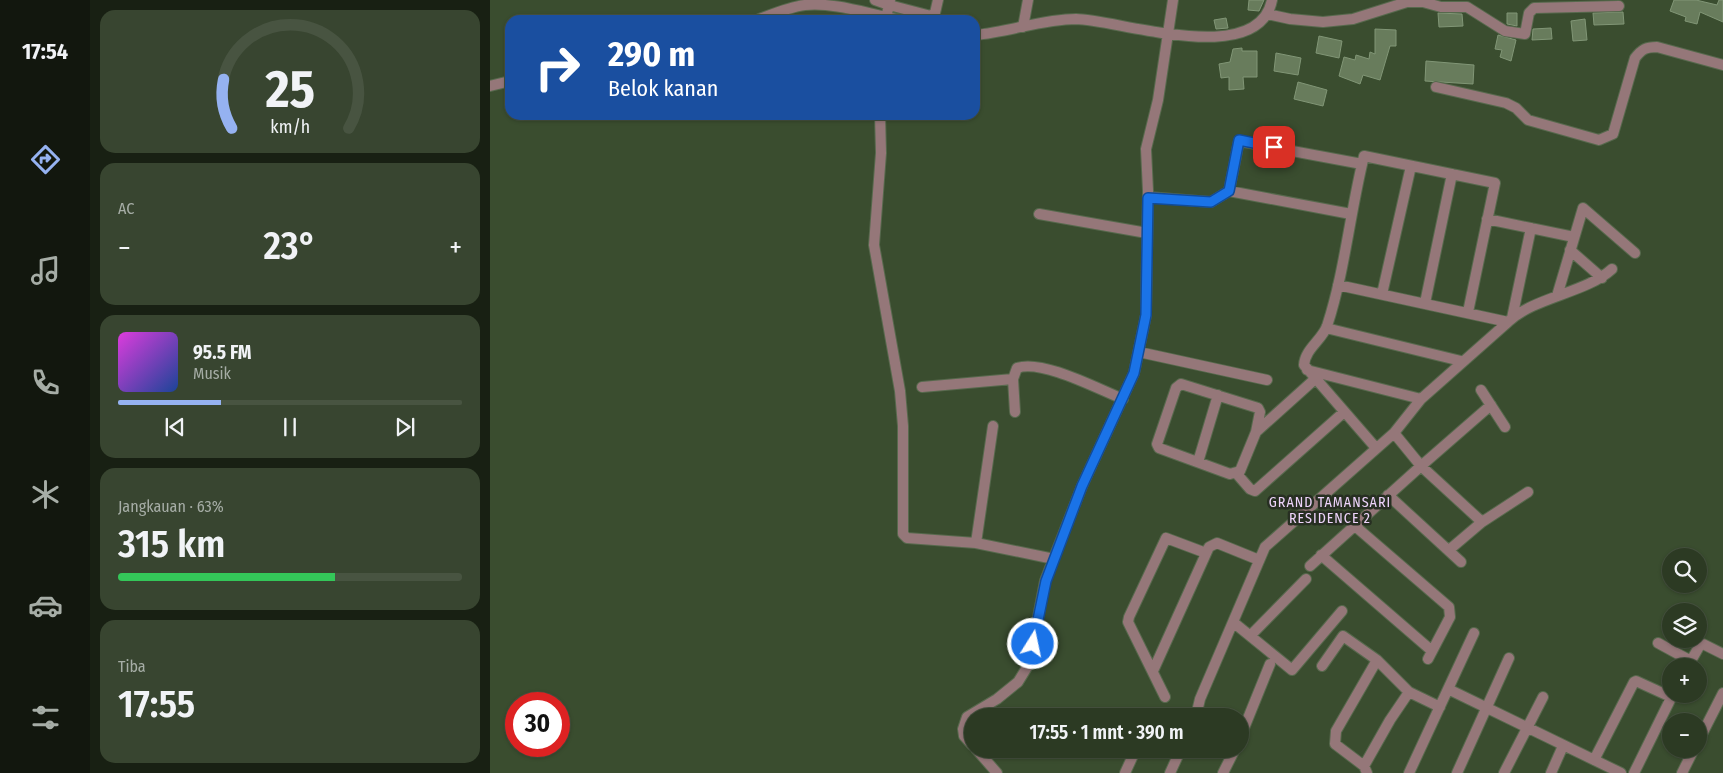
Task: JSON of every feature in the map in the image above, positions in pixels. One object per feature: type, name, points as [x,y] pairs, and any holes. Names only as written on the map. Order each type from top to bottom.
[{"type":"street","points":[[875,0],[890,2],[927,15]]},
{"type":"street","points":[[932,15],[935,13],[938,0]]},
{"type":"street","points":[[1023,28],[1028,0]]},
{"type":"street","points":[[981,708],[997,699],[1018,682],[1029,664],[1044,589],[1054,559],[1082,486],[1134,373],[1146,315],[1148,198],[1146,150],[1158,100],[1166,34],[1173,0]]},
{"type":"street","points":[[980,34],[1078,19],[1166,34],[1199,37],[1234,33],[1259,22],[1268,14],[1272,0]]},
{"type":"street","points":[[881,15],[890,2]]},
{"type":"street","points":[[1268,14],[1290,19],[1323,22],[1353,19],[1407,2],[1423,2],[1440,7],[1466,7],[1505,31],[1526,34],[1530,12],[1534,8],[1619,6]]},
{"type":"street","points":[[773,15],[806,5],[849,9],[869,15]]},
{"type":"street","points":[[1436,87],[1506,103],[1516,108],[1528,120],[1599,140],[1614,134],[1635,58],[1641,50],[1647,47],[1657,47],[1723,65]]},
{"type":"street","points":[[490,86],[505,82]]},
{"type":"street","points":[[880,120],[881,154],[874,245],[896,362],[904,426],[902,532],[907,538],[976,543],[1054,559]]},
{"type":"street","points":[[1229,191],[1239,140],[1362,164]]},
{"type":"street","points":[[1376,448],[1304,365],[1304,358],[1326,328],[1338,286],[1350,214],[1364,156],[1495,183],[1468,312]]},
{"type":"street","points":[[1382,294],[1411,166]]},
{"type":"street","points":[[1425,303],[1452,174]]},
{"type":"street","points":[[1148,198],[1211,202],[1229,191],[1350,214]]},
{"type":"street","points":[[1557,296],[1583,208],[1635,253]]},
{"type":"street","points":[[1039,214],[1147,233]]},
{"type":"street","points":[[1487,219],[1574,237]]},
{"type":"street","points":[[1510,320],[1531,228]]},
{"type":"street","points":[[1570,250],[1602,278]]},
{"type":"street","points":[[1198,708],[1200,699],[1266,546],[1394,433],[1421,399],[1461,361],[1510,320],[1557,296],[1602,278],[1612,269]]},
{"type":"street","points":[[1338,286],[1510,320]]},
{"type":"street","points":[[1326,328],[1461,361]]},
{"type":"street","points":[[1139,352],[1267,380]]},
{"type":"street","points":[[1015,412],[1013,379],[1017,368],[1026,365],[1038,366],[1123,400]]},
{"type":"street","points":[[1307,370],[1421,399]]},
{"type":"street","points":[[922,387],[1013,379]]},
{"type":"street","points":[[1256,432],[1315,379]]},
{"type":"street","points":[[1181,384],[1258,408],[1260,412],[1256,432],[1237,474],[1230,474],[1159,448],[1157,444],[1178,386],[1181,384]]},
{"type":"street","points":[[1481,390],[1505,427]]},
{"type":"street","points":[[1198,462],[1218,396]]},
{"type":"street","points":[[1310,566],[1490,405]]},
{"type":"street","points":[[1237,474],[1250,490],[1255,491],[1344,412]]},
{"type":"street","points":[[976,543],[993,426]]},
{"type":"street","points":[[1394,433],[1421,466],[1482,522]]},
{"type":"street","points":[[1449,550],[1482,522],[1528,492]]},
{"type":"street","points":[[1388,495],[1461,562]]},
{"type":"street","points":[[1321,555],[1430,655],[1450,617],[1449,607],[1355,526]]},
{"type":"street","points":[[1165,697],[1128,622],[1129,617],[1166,538],[1206,553]]},
{"type":"street","points":[[1153,671],[1209,547],[1217,543],[1259,560]]},
{"type":"street","points":[[1250,636],[1306,579]]},
{"type":"street","points":[[1233,622],[1292,670],[1342,611]]},
{"type":"street","points":[[1409,773],[1474,633]]},
{"type":"street","points":[[1322,666],[1343,636],[1377,660],[1409,692],[1440,707]]},
{"type":"street","points":[[1658,643],[1680,658]]},
{"type":"street","points":[[1692,658],[1697,647],[1703,644],[1723,654]]},
{"type":"street","points":[[1456,773],[1487,710],[1491,693],[1509,658]]},
{"type":"street","points":[[1377,660],[1336,731],[1335,744],[1366,770],[1390,720],[1409,692]]},
{"type":"street","points":[[1249,714],[1270,664]]},
{"type":"street","points":[[1598,766],[1634,682],[1636,681],[1662,692]]},
{"type":"street","points":[[1448,689],[1563,746],[1598,766],[1621,773]]},
{"type":"street","points":[[1707,724],[1723,693]]},
{"type":"street","points":[[1504,773],[1543,697]]},
{"type":"street","points":[[1634,773],[1669,703]]},
{"type":"street","points":[[964,724],[962,729],[964,736]]},
{"type":"street","points":[[1551,773],[1563,746]]},
{"type":"street","points":[[984,758],[997,773]]},
{"type":"street","points":[[1125,773],[1132,758]]},
{"type":"street","points":[[1170,773],[1177,758]]},
{"type":"street","points":[[1223,773],[1230,758]]},
{"type":"street","points":[[1682,773],[1690,758]]},
{"type":"building","points":[[1249,0],[1264,0],[1259,11],[1248,10]]},
{"type":"building","points":[[1674,0],[1696,0],[1717,5],[1719,0],[1723,0],[1723,22],[1700,12],[1697,24],[1685,21],[1686,17],[1670,11]]},
{"type":"building","points":[[1623,12],[1624,24],[1594,25],[1593,13]]},
{"type":"building","points":[[1438,13],[1462,14],[1463,26],[1439,27]]},
{"type":"building","points":[[1507,13],[1517,13],[1517,26],[1507,24]]},
{"type":"building","points":[[1226,18],[1228,28],[1216,29],[1214,20]]},
{"type":"building","points":[[1585,19],[1587,40],[1573,41],[1571,21]]},
{"type":"building","points":[[1551,28],[1552,39],[1532,40],[1533,29]]},
{"type":"building","points":[[1375,29],[1396,30],[1396,46],[1390,46],[1380,80],[1363,75],[1360,84],[1339,76],[1344,57],[1355,60],[1356,55],[1369,59],[1370,52],[1375,54]]},
{"type":"building","points":[[1498,35],[1516,40],[1511,61],[1500,57],[1502,50],[1495,49]]},
{"type":"building","points":[[1319,36],[1342,41],[1339,58],[1316,53]]},
{"type":"building","points":[[1242,48],[1242,51],[1257,51],[1257,77],[1243,77],[1244,89],[1229,90],[1229,77],[1221,78],[1219,64],[1230,62],[1233,49]]},
{"type":"building","points":[[1276,53],[1301,58],[1298,75],[1274,71]]},
{"type":"building","points":[[1426,61],[1474,65],[1473,84],[1425,81]]},
{"type":"building","points":[[1298,82],[1327,90],[1323,106],[1294,99]]},
{"type":"district","name":"GRAND TAMANSARI RESIDENCE 2","points":[[1330,510]]},
{"type":"route","points":[[1033,644],[1046,581],[1082,486],[1129,388],[1134,373],[1146,315],[1148,198],[1211,202],[1229,191],[1239,140],[1274,147]]}]
